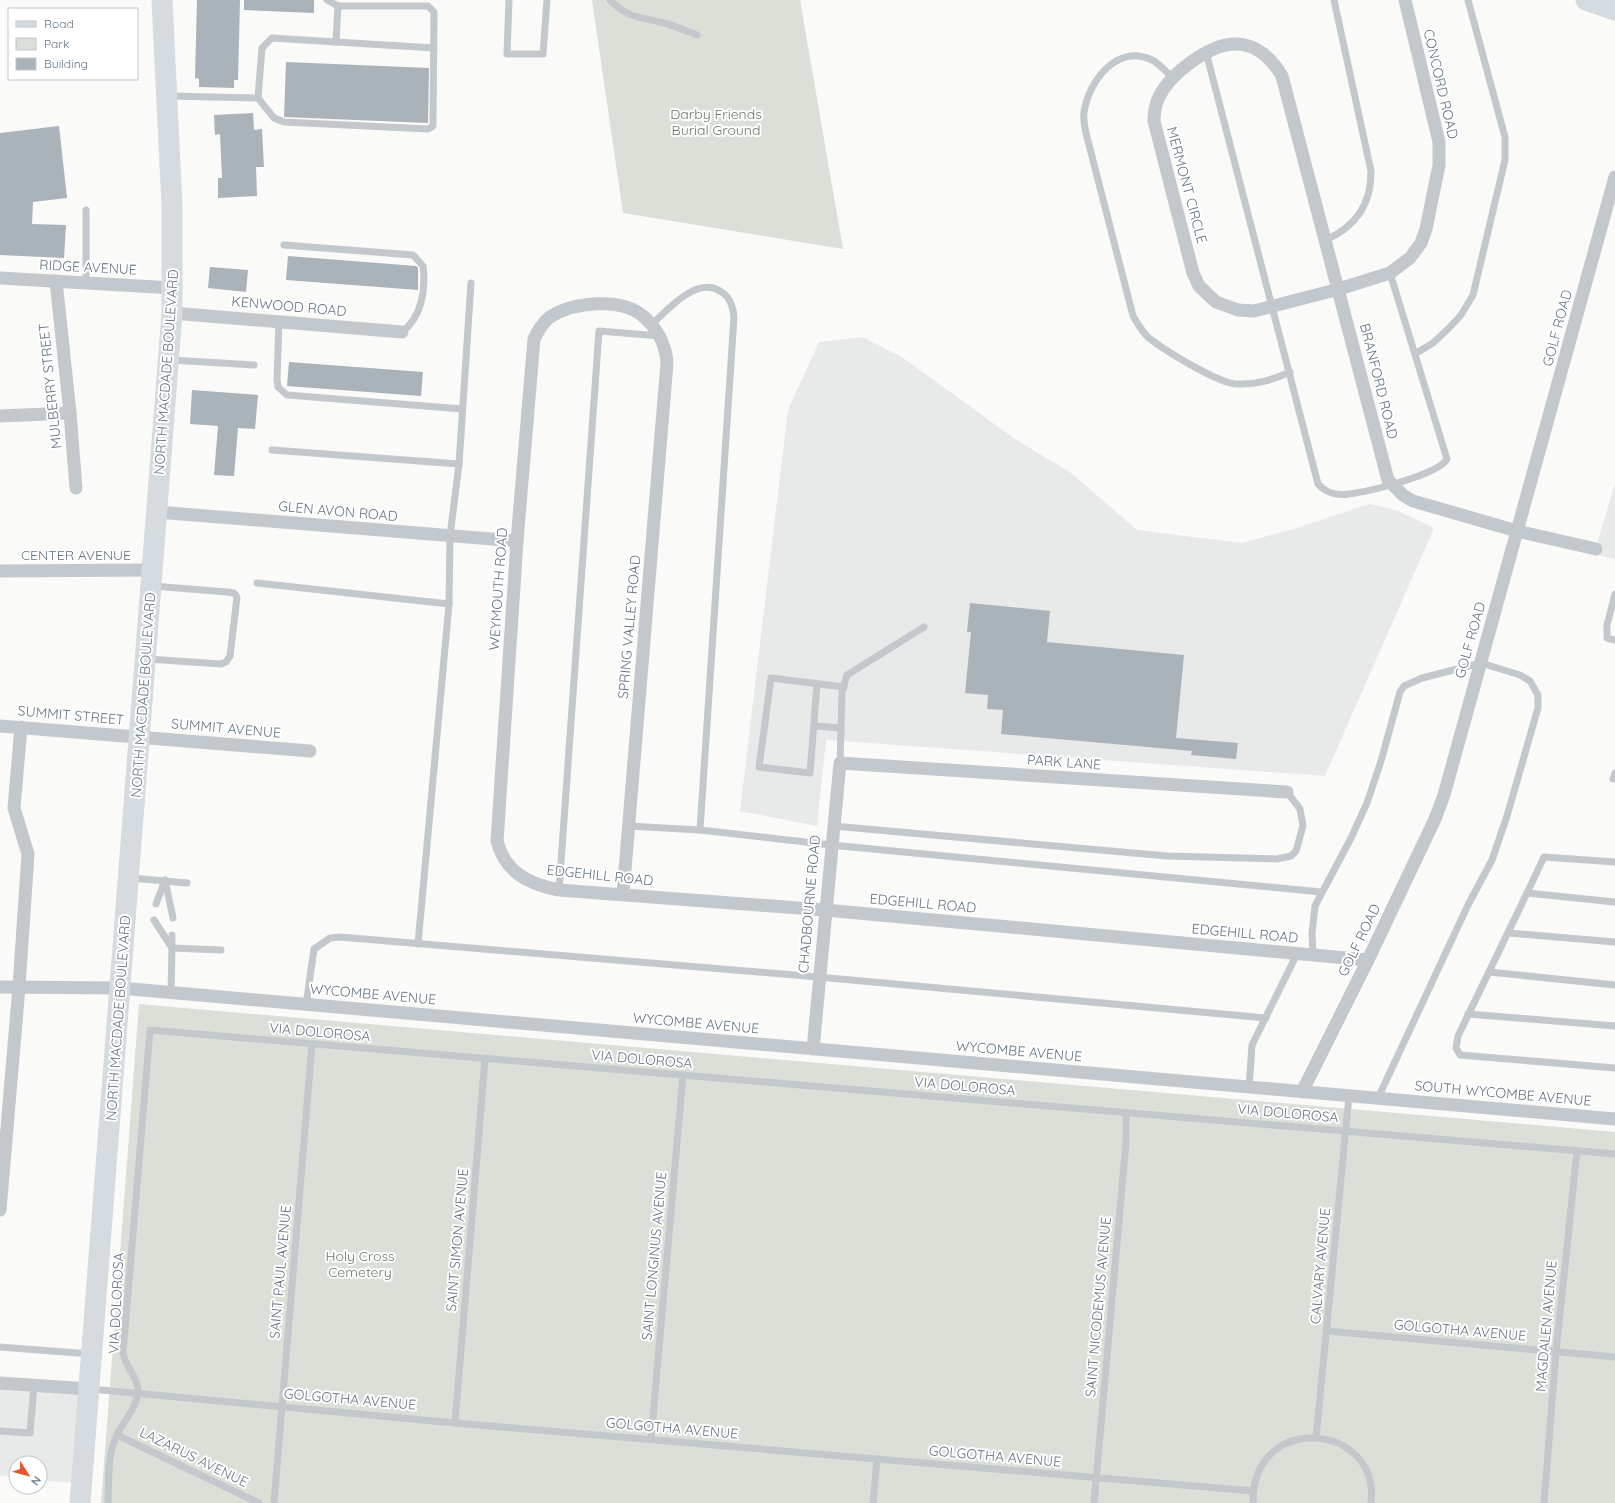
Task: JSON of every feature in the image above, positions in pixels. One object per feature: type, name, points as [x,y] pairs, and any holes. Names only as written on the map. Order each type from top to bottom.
[{"type":"main road","name":"NORTH MACDADE BOULEVARD","points":[[80,1503],[172,313],[172,206],[162,0]]},
{"type":"main road","points":[[1586,0],[1615,10]]},
{"type":"street","name":"CONCORD ROAD","points":[[1339,289],[1390,273],[1410,258],[1421,243],[1426,229],[1439,164],[1439,142],[1405,0]]},
{"type":"street","name":"MERMONT CIRCLE","points":[[1282,76],[1268,58],[1249,46],[1235,44],[1222,46],[1206,52],[1190,62],[1173,78],[1159,96],[1154,108],[1154,121],[1193,273],[1206,294],[1216,302],[1226,306],[1254,311],[1339,289]]},
{"type":"street","name":"BRANFORD ROAD","points":[[1282,76],[1388,480],[1403,495],[1413,501],[1518,531],[1596,550]]},
{"type":"street","name":"GOLF ROAD","points":[[1302,1092],[1368,960],[1435,819],[1444,795],[1615,177]]},
{"type":"street","name":"RIDGE AVENUE","points":[[0,278],[173,288]]},
{"type":"street","name":"MULBERRY STREET","points":[[56,281],[70,412],[76,488]]},
{"type":"street","name":"SPRING VALLEY ROAD","points":[[534,339],[540,327],[549,318],[575,306],[593,304],[619,306],[638,313],[651,325],[660,336],[666,351],[668,363],[623,894]]},
{"type":"street","name":"KENWOOD ROAD","points":[[172,313],[402,332]]},
{"type":"street","name":"WEYMOUTH ROAD","points":[[497,841],[517,541],[534,339]]},
{"type":"street","points":[[0,416],[70,412]]},
{"type":"street","name":"GLEN AVON ROAD","points":[[157,512],[517,541]]},
{"type":"street","name":"CENTER AVENUE","points":[[0,571],[152,578]]},
{"type":"street","name":"SUMMIT STREET","points":[[0,726],[140,737]]},
{"type":"street","points":[[0,1210],[19,987],[28,854],[14,808],[21,727]]},
{"type":"street","name":"SUMMIT AVENUE","points":[[140,737],[310,751]]},
{"type":"street","name":"PARK LANE","points":[[840,763],[1287,792]]},
{"type":"street","name":"CHADBOURNE ROAD","points":[[813,1049],[818,977],[840,763]]},
{"type":"street","name":"EDGEHILL ROAD","points":[[497,841],[504,861],[518,874],[534,883],[559,890],[826,910],[1368,960]]},
{"type":"street","name":"WYCOMBE AVENUE","points":[[0,987],[120,988],[1384,1099]]},
{"type":"street","name":"SOUTH WYCOMBE AVENUE","points":[[1384,1099],[1615,1119]]},
{"type":"street","points":[[0,1383],[89,1389]]},
{"type":"lane","points":[[327,0],[338,6],[428,6],[434,12],[434,48],[433,126],[428,129],[284,122],[274,118],[258,98],[262,48],[272,38],[434,48]]},
{"type":"lane","points":[[509,0],[507,54],[543,54],[546,0]]},
{"type":"lane","points":[[610,0],[626,13],[639,19],[665,23],[697,35]]},
{"type":"lane","points":[[1326,240],[1340,234],[1353,222],[1362,211],[1371,187],[1371,172],[1334,0]]},
{"type":"lane","points":[[1415,354],[1434,343],[1449,328],[1461,315],[1473,295],[1505,160],[1505,137],[1468,0]]},
{"type":"lane","points":[[336,42],[338,6]]},
{"type":"lane","points":[[1206,52],[1318,484],[1322,489],[1330,493],[1347,495],[1391,484],[1436,469],[1444,464],[1447,459],[1390,273]]},
{"type":"lane","points":[[1173,78],[1162,67],[1147,58],[1130,56],[1120,58],[1110,64],[1101,73],[1092,87],[1084,113],[1087,137],[1133,316],[1140,329],[1160,346],[1215,377],[1234,384],[1267,382],[1290,372]]},
{"type":"lane","points":[[166,96],[258,98]]},
{"type":"lane","points":[[86,210],[86,283]]},
{"type":"lane","points":[[284,245],[413,255],[423,266],[421,305],[414,321],[402,332]]},
{"type":"lane","points":[[418,944],[449,604],[450,536],[459,464],[471,283]]},
{"type":"lane","points":[[651,325],[694,289],[707,285],[722,292],[729,300],[734,317],[700,830]]},
{"type":"lane","points":[[279,322],[277,380],[278,387],[287,395],[462,409]]},
{"type":"lane","points":[[559,890],[599,332],[660,336]]},
{"type":"lane","points":[[168,360],[254,365]]},
{"type":"lane","points":[[272,450],[459,464]]},
{"type":"lane","points":[[145,659],[221,664],[226,662],[230,656],[237,598],[234,593],[152,578]]},
{"type":"lane","points":[[257,583],[449,604]]},
{"type":"lane","points":[[1615,594],[1607,625],[1607,638],[1615,640]]},
{"type":"lane","points":[[840,763],[844,687],[847,675],[924,627]]},
{"type":"lane","points":[[1313,955],[1313,917],[1315,906],[1321,892],[1351,838],[1367,803],[1381,761],[1400,692],[1404,686],[1422,678],[1481,663],[1520,675],[1530,681],[1538,695],[1538,708],[1507,816],[1492,860],[1468,905],[1384,1099]]},
{"type":"lane","points":[[818,684],[810,773],[759,767],[771,678],[844,687]]},
{"type":"lane","points":[[814,726],[841,728]]},
{"type":"lane","points":[[833,826],[1167,856],[1277,859],[1290,856],[1296,851],[1303,826],[1300,809],[1287,792]]},
{"type":"lane","points":[[628,826],[700,830],[831,845],[1321,892]]},
{"type":"lane","points":[[1615,862],[1544,857],[1468,1014],[1458,1036],[1456,1048],[1460,1055],[1615,1068]]},
{"type":"lane","points":[[128,878],[188,883]]},
{"type":"lane","points":[[156,904],[165,880]]},
{"type":"lane","points":[[165,880],[173,918]]},
{"type":"lane","points":[[1527,893],[1615,902]]},
{"type":"lane","points":[[154,920],[172,948]]},
{"type":"lane","points":[[1508,933],[1615,942]]},
{"type":"lane","points":[[171,993],[172,935]]},
{"type":"lane","points":[[306,1004],[314,949],[325,940],[340,937],[818,977],[1266,1018]]},
{"type":"lane","points":[[172,948],[221,950]]},
{"type":"lane","points":[[1249,1087],[1252,1045],[1297,954]]},
{"type":"lane","points":[[1489,972],[1615,985]]},
{"type":"lane","points":[[1468,1014],[1615,1026]]},
{"type":"lane","name":"VIA DOLOROSA","points":[[138,1393],[137,1384],[123,1353],[150,1030],[1615,1154]]},
{"type":"lane","name":"SAINT PAUL AVENUE","points":[[274,1503],[312,1044]]},
{"type":"lane","name":"SAINT SIMON AVENUE","points":[[455,1423],[485,1059]]},
{"type":"lane","name":"SAINT LONGINUS AVENUE","points":[[651,1440],[683,1075]]},
{"type":"lane","name":"CALVARY AVENUE","points":[[1316,1438],[1349,1096]]},
{"type":"lane","name":"SAINT NICODEMUS AVENUE","points":[[1094,1503],[1126,1142],[1126,1113]]},
{"type":"lane","name":"MAGDALEN AVENUE","points":[[1544,1503],[1556,1352],[1577,1151]]},
{"type":"lane","name":"GOLGOTHA AVENUE","points":[[1327,1331],[1615,1357]]},
{"type":"lane","points":[[0,1347],[92,1354]]},
{"type":"lane","points":[[0,1431],[30,1433],[34,1386]]},
{"type":"lane","name":"GOLGOTHA AVENUE","points":[[89,1389],[455,1423],[1253,1491]]},
{"type":"lane","points":[[108,1503],[111,1452],[117,1435],[135,1405],[138,1393]]},
{"type":"lane","name":"LAZARUS AVENUE","points":[[117,1435],[259,1503]]},
{"type":"lane","points":[[1253,1503],[1253,1491],[1256,1478],[1263,1464],[1271,1455],[1291,1441],[1316,1438],[1338,1443],[1356,1456],[1363,1466],[1368,1478],[1371,1503]]},
{"type":"lane","points":[[873,1503],[877,1459]]},
{"type":"shaded area","points":[[863,337],[902,357],[1015,439],[1071,473],[1137,530],[1242,543],[1297,528],[1369,504],[1396,510],[1434,528],[1325,776],[826,740],[817,826],[740,811],[788,410],[819,342]]},
{"type":"shaded area","points":[[1615,484],[1615,559],[1594,554]]},
{"type":"shaded area","points":[[0,1387],[83,1391],[73,1483],[48,1481],[48,1455],[8,1455],[8,1476],[0,1476]]},
{"type":"green space","name":"Darby Friends Burial Ground","points":[[592,0],[800,0],[843,249],[623,213]]},
{"type":"green space","name":"Holy Cross Cemetery","points":[[139,1004],[1615,1132],[1615,1503],[101,1503]]},
{"type":"building","points":[[197,0],[240,0],[238,80],[234,80],[234,88],[199,87],[199,79],[195,78]]},
{"type":"building","points":[[244,0],[314,0],[314,13],[244,10]]},
{"type":"building","points":[[286,62],[429,68],[428,123],[284,117]]},
{"type":"building","points":[[253,113],[254,130],[262,129],[264,167],[256,167],[257,196],[218,198],[218,178],[222,178],[220,134],[215,135],[214,115]]},
{"type":"building","points":[[59,126],[67,198],[33,202],[32,224],[66,225],[64,258],[0,255],[0,133]]},
{"type":"building","points":[[288,256],[416,266],[418,268],[418,290],[286,280]]},
{"type":"building","points":[[210,267],[248,270],[246,292],[208,288]]},
{"type":"building","points":[[289,362],[423,372],[421,396],[287,386]]},
{"type":"building","points":[[192,390],[258,395],[255,429],[238,428],[234,476],[214,475],[218,426],[190,424]]},
{"type":"building","points":[[970,603],[1050,611],[1047,642],[1184,655],[1176,738],[1238,743],[1236,759],[1191,755],[1192,751],[1001,734],[1003,710],[987,709],[988,695],[965,693],[971,632],[967,632]]}]
